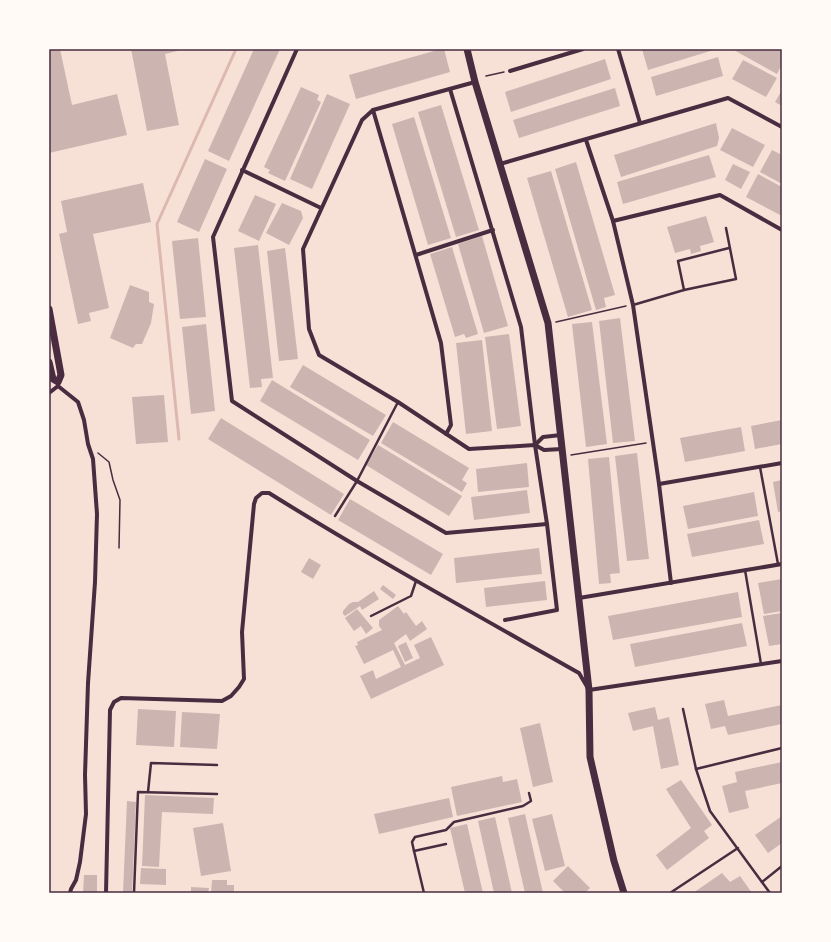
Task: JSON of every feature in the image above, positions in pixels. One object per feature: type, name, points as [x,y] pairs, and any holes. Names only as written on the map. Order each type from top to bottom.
[{"type":"street","points":[[297,49],[213,237],[232,401],[357,481],[446,533],[548,524]]},
{"type":"street","points":[[467,49],[475,82],[548,323],[589,690],[590,757],[614,860],[624,893]]},
{"type":"street","points":[[510,71],[583,49]]},
{"type":"street","points":[[618,49],[640,123]]},
{"type":"street","points":[[475,82],[373,110],[362,120],[303,249],[310,329],[319,355],[398,402],[469,449],[535,445],[544,450],[563,453]]},
{"type":"street","points":[[450,89],[521,327],[535,445],[548,524],[557,610],[505,620]]},
{"type":"street","points":[[500,164],[728,98],[782,127]]},
{"type":"street","points":[[373,110],[441,343],[451,424],[446,434]]},
{"type":"street","points":[[586,140],[613,222],[633,305],[659,484],[671,583]]},
{"type":"street","points":[[242,170],[321,208]]},
{"type":"street","points":[[613,222],[720,196],[782,230]]},
{"type":"street","points":[[416,255],[492,230]]},
{"type":"street","points":[[49,309],[61,375],[58,384],[49,393]]},
{"type":"street","points":[[49,362],[52,379],[78,402],[84,420],[88,444],[93,459],[97,514],[95,582],[88,683],[85,775],[86,814],[80,862],[76,880],[70,893]]},
{"type":"street","points":[[535,445],[543,437],[561,435]]},
{"type":"street","points":[[659,484],[782,464]]},
{"type":"street","points":[[106,893],[110,710],[114,702],[121,698],[222,701],[231,696],[239,688],[244,679],[242,632],[254,504],[256,498],[262,493],[269,493],[416,581],[578,673],[589,690]]},
{"type":"street","points":[[579,598],[780,564]]},
{"type":"street","points":[[589,690],[782,660]]},
{"type":"lane","points":[[633,305],[684,290],[736,279],[726,228]]},
{"type":"lane","points":[[684,290],[678,261],[729,248]]},
{"type":"lane","points":[[335,516],[357,481],[398,402]]},
{"type":"lane","points":[[760,467],[780,564]]},
{"type":"lane","points":[[746,570],[761,664]]},
{"type":"lane","points":[[371,616],[410,596],[416,581]]},
{"type":"lane","points":[[683,709],[696,769],[710,811],[770,893]]},
{"type":"lane","points":[[696,769],[782,748]]},
{"type":"lane","points":[[148,792],[151,763],[218,765]]},
{"type":"lane","points":[[134,893],[138,792],[217,794]]},
{"type":"lane","points":[[424,893],[412,842],[415,837],[446,830],[454,822],[523,806],[531,801],[529,793]]},
{"type":"lane","points":[[414,851],[446,844]]},
{"type":"lane","points":[[670,893],[738,848]]},
{"type":"lane","points":[[762,882],[782,866]]},
{"type":"path","points":[[486,76],[510,71]]},
{"type":"path","points":[[548,323],[633,305]]},
{"type":"path","points":[[563,453],[653,442]]},
{"type":"path","points":[[88,444],[109,462],[120,500],[120,548]]},
{"type":"building","points":[[49,49],[60,49],[72,105],[117,94],[127,135],[49,153]]},
{"type":"building","points":[[131,49],[185,49],[165,54],[179,125],[147,131]]},
{"type":"building","points":[[254,49],[280,49],[229,161],[208,151]]},
{"type":"building","points":[[444,49],[450,72],[356,99],[349,75]]},
{"type":"building","points":[[642,49],[717,49],[648,70]]},
{"type":"building","points":[[732,49],[782,49],[782,64],[777,74]]},
{"type":"building","points":[[718,57],[723,76],[656,96],[651,77]]},
{"type":"building","points":[[605,59],[611,79],[511,112],[505,92]]},
{"type":"building","points":[[743,60],[777,78],[766,97],[732,79]]},
{"type":"building","points":[[301,87],[319,95],[317,100],[321,102],[285,181],[268,173],[270,170],[264,167]]},
{"type":"building","points":[[615,88],[620,106],[519,138],[513,120]]},
{"type":"building","points":[[782,90],[782,106],[775,102]]},
{"type":"building","points":[[327,94],[350,104],[312,189],[290,179]]},
{"type":"building","points":[[441,105],[479,230],[456,237],[418,112]]},
{"type":"building","points":[[414,117],[451,238],[428,245],[392,124]]},
{"type":"building","points":[[716,123],[719,138],[717,146],[621,177],[614,155]]},
{"type":"building","points":[[732,128],[765,145],[753,167],[720,150]]},
{"type":"building","points":[[772,150],[782,155],[782,184],[760,172]]},
{"type":"building","points":[[709,155],[716,177],[623,204],[617,182]]},
{"type":"building","points":[[205,159],[227,169],[199,232],[177,222]]},
{"type":"building","points":[[576,162],[615,295],[604,298],[606,307],[596,310],[555,169]]},
{"type":"building","points":[[733,164],[750,172],[741,189],[725,180]]},
{"type":"building","points":[[551,171],[592,310],[568,317],[527,178]]},
{"type":"building","points":[[758,174],[782,187],[782,216],[746,197]]},
{"type":"building","points":[[143,183],[151,222],[93,234],[109,308],[89,313],[91,321],[78,324],[59,234],[67,232],[61,201]]},
{"type":"building","points":[[255,195],[276,204],[259,241],[238,231]]},
{"type":"building","points":[[282,203],[301,211],[303,218],[289,245],[266,233]]},
{"type":"building","points":[[706,216],[714,242],[700,246],[701,251],[691,254],[690,249],[675,253],[667,227]]},
{"type":"building","points":[[482,236],[508,326],[484,333],[458,244]]},
{"type":"building","points":[[198,238],[206,317],[180,319],[172,241]]},
{"type":"building","points":[[258,245],[273,378],[261,379],[262,387],[250,388],[234,248]]},
{"type":"building","points":[[452,247],[478,334],[466,338],[464,334],[455,337],[430,254]]},
{"type":"building","points":[[285,248],[298,359],[279,361],[267,251]]},
{"type":"building","points":[[130,285],[149,292],[149,302],[154,304],[151,323],[142,344],[136,344],[133,348],[110,338]]},
{"type":"building","points":[[620,318],[635,441],[613,443],[599,321]]},
{"type":"building","points":[[592,322],[607,444],[586,447],[572,324]]},
{"type":"building","points":[[206,324],[215,411],[191,414],[182,327]]},
{"type":"building","points":[[509,334],[521,426],[497,429],[485,337]]},
{"type":"building","points":[[482,340],[492,431],[466,434],[456,343]]},
{"type":"building","points":[[303,365],[386,415],[373,436],[290,387]]},
{"type":"building","points":[[272,380],[370,440],[358,460],[260,401]]},
{"type":"building","points":[[164,395],[168,442],[136,444],[132,397]]},
{"type":"building","points":[[221,418],[344,494],[331,515],[208,439]]},
{"type":"building","points":[[782,420],[782,444],[755,449],[751,426]]},
{"type":"building","points":[[393,422],[469,468],[462,480],[467,483],[462,492],[381,443]]},
{"type":"building","points":[[741,427],[745,451],[685,462],[680,438]]},
{"type":"building","points":[[378,445],[462,496],[449,516],[366,465]]},
{"type":"building","points":[[637,453],[649,559],[627,561],[615,456]]},
{"type":"building","points":[[609,457],[620,573],[610,574],[611,583],[599,584],[588,459]]},
{"type":"building","points":[[527,463],[529,487],[478,492],[476,469]]},
{"type":"building","points":[[782,480],[782,511],[778,512],[773,482]]},
{"type":"building","points":[[527,490],[530,513],[474,520],[471,497]]},
{"type":"building","points":[[754,492],[758,516],[688,529],[683,506]]},
{"type":"building","points":[[350,499],[443,554],[431,575],[338,520]]},
{"type":"building","points":[[759,520],[764,544],[692,557],[687,534]]},
{"type":"building","points":[[539,548],[542,574],[456,583],[454,558]]},
{"type":"building","points":[[309,558],[321,565],[313,579],[301,572]]},
{"type":"building","points":[[782,579],[782,611],[764,614],[758,583]]},
{"type":"building","points":[[545,581],[547,600],[486,607],[484,588]]},
{"type":"building","points":[[383,585],[396,595],[393,599],[380,589]]},
{"type":"building","points":[[374,591],[379,599],[362,610],[360,606],[345,616],[343,614],[343,611],[349,604],[358,602]]},
{"type":"building","points":[[738,592],[742,617],[613,640],[608,616]]},
{"type":"building","points":[[398,606],[404,614],[406,612],[416,626],[422,621],[427,629],[410,641],[406,634],[394,643],[405,665],[420,658],[414,645],[431,637],[444,665],[371,699],[360,676],[373,670],[376,679],[401,667],[393,650],[364,664],[355,646],[358,645],[357,642],[382,630],[379,626],[379,620]]},
{"type":"building","points":[[357,609],[373,628],[366,634],[361,626],[354,631],[345,618]]},
{"type":"building","points":[[782,613],[782,644],[769,646],[763,616]]},
{"type":"building","points":[[742,623],[747,646],[635,667],[630,644]]},
{"type":"building","points":[[406,642],[413,658],[405,662],[398,646]]},
{"type":"building","points":[[724,700],[728,716],[782,705],[782,724],[728,735],[725,726],[711,729],[705,704]]},
{"type":"building","points":[[655,707],[658,720],[669,717],[679,765],[661,769],[653,726],[633,731],[628,713]]},
{"type":"building","points":[[138,709],[176,711],[174,747],[136,745]]},
{"type":"building","points":[[182,712],[220,714],[217,749],[180,747]]},
{"type":"building","points":[[540,723],[553,782],[533,787],[520,728]]},
{"type":"building","points":[[782,762],[782,783],[745,791],[749,808],[729,813],[722,786],[737,782],[735,772]]},
{"type":"building","points":[[502,776],[503,782],[517,779],[522,802],[457,816],[451,787]]},
{"type":"building","points":[[681,780],[712,825],[704,831],[709,838],[667,870],[656,855],[691,828],[666,789]]},
{"type":"building","points":[[145,795],[214,798],[213,814],[162,812],[159,867],[142,866]]},
{"type":"building","points":[[449,798],[453,817],[379,834],[374,814]]},
{"type":"building","points":[[127,801],[136,802],[132,893],[123,893]]},
{"type":"building","points":[[525,814],[543,893],[525,893],[508,818]]},
{"type":"building","points":[[552,814],[565,866],[545,871],[532,819]]},
{"type":"building","points":[[782,816],[782,843],[768,853],[755,835]]},
{"type":"building","points":[[495,817],[512,893],[494,893],[478,821]]},
{"type":"building","points":[[223,823],[231,871],[201,876],[193,828]]},
{"type":"building","points":[[467,824],[483,893],[465,893],[450,828]]},
{"type":"building","points":[[568,866],[590,888],[585,893],[565,893],[553,881]]},
{"type":"building","points":[[141,868],[166,869],[166,885],[140,884]]},
{"type":"building","points":[[722,873],[730,882],[740,876],[752,893],[693,893]]},
{"type":"building","points":[[84,875],[97,875],[97,893],[83,893]]},
{"type":"building","points":[[212,880],[227,880],[227,885],[234,885],[234,893],[211,893]]},
{"type":"building","points":[[191,887],[209,888],[208,893],[191,893]]},
{"type":"waterway","points":[[179,439],[157,224],[236,49]]}]
